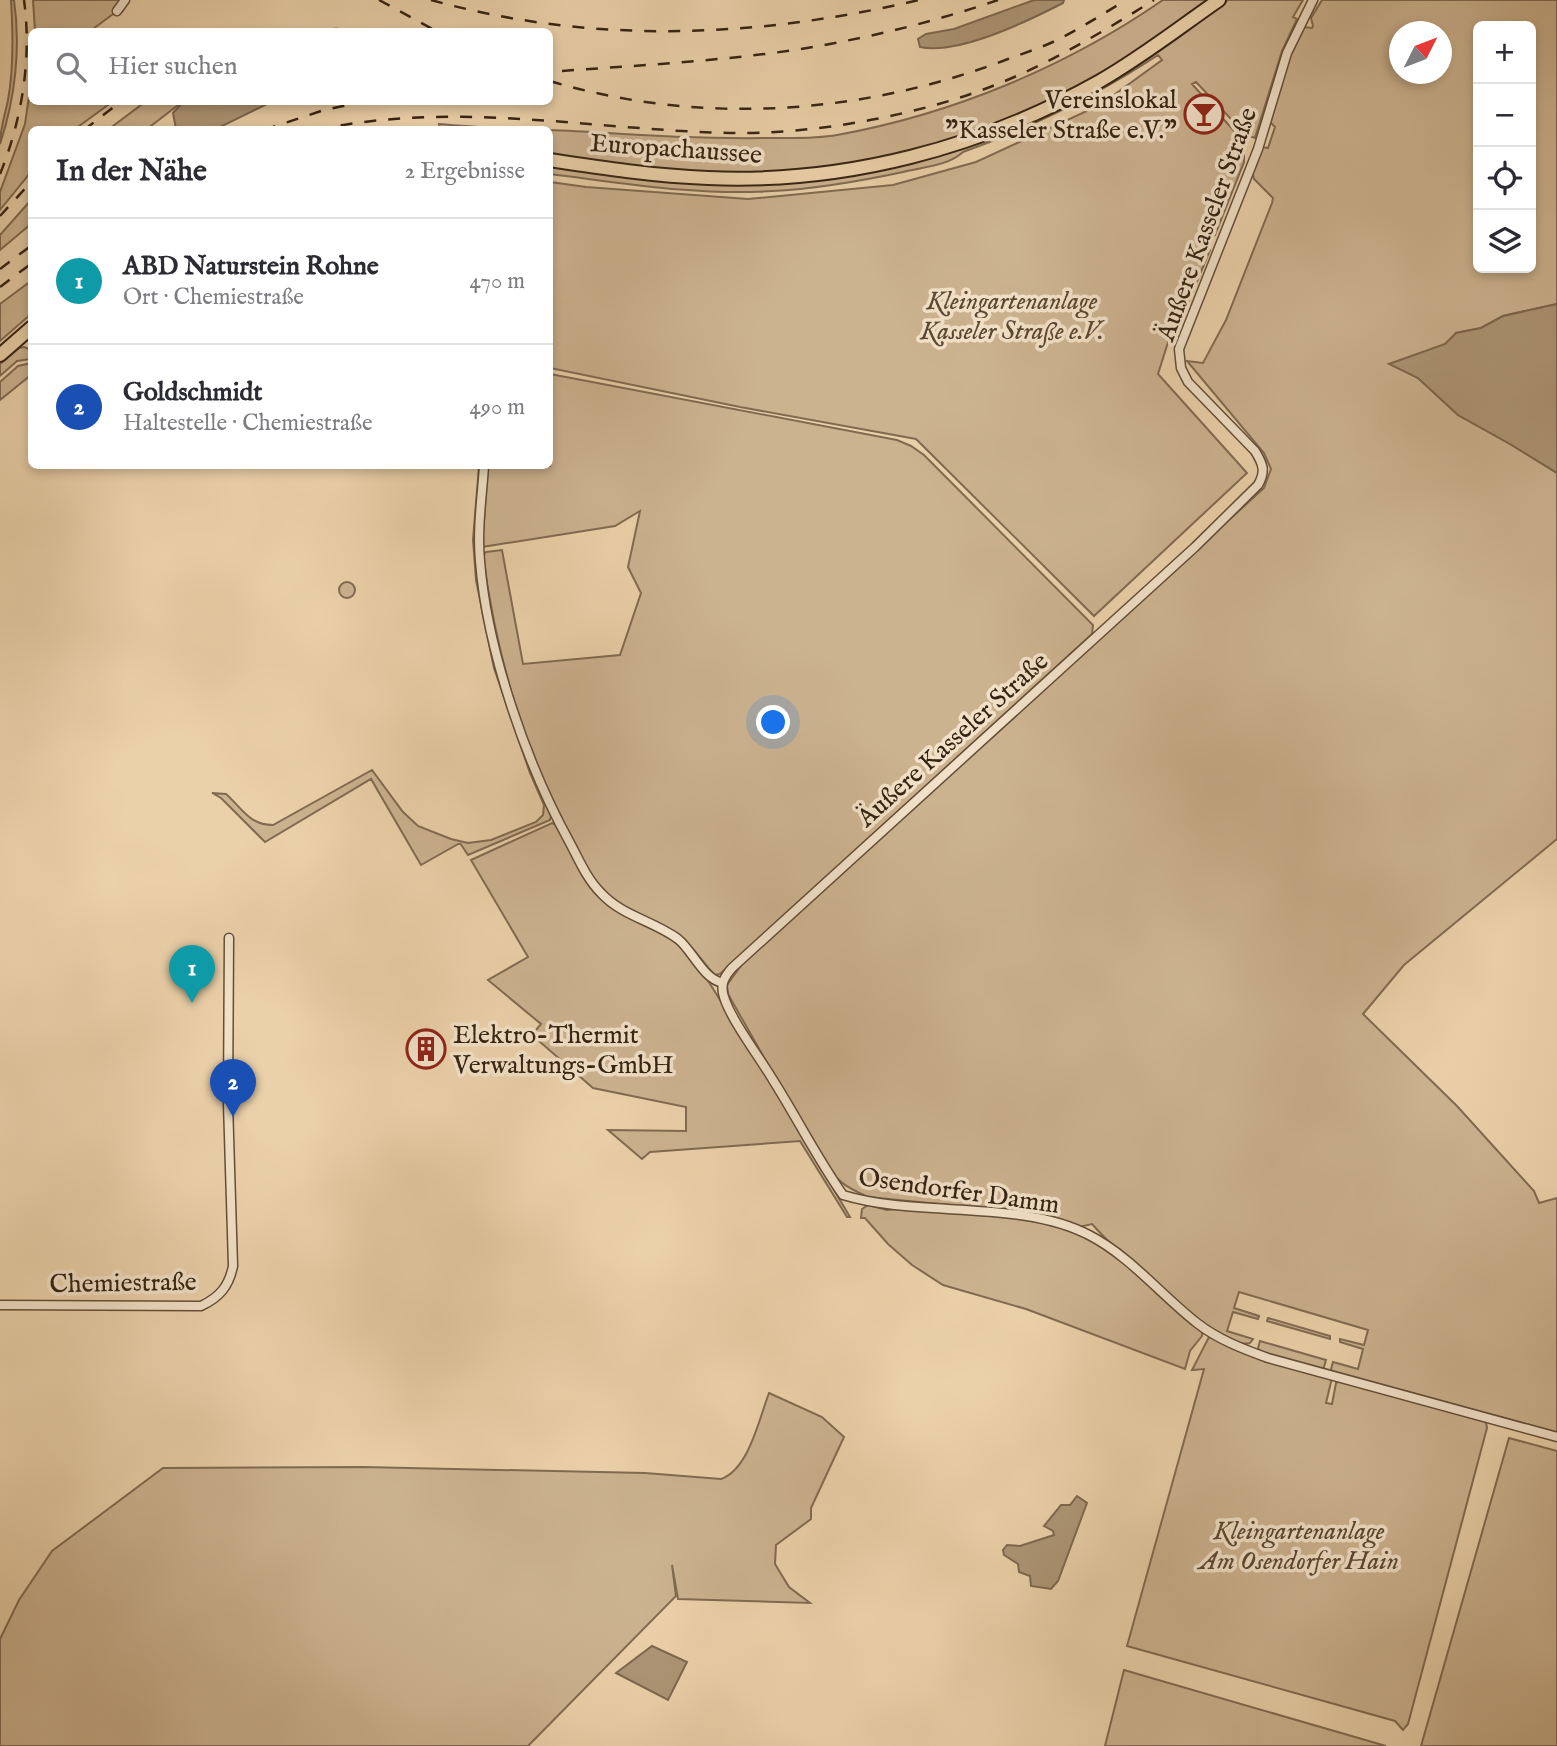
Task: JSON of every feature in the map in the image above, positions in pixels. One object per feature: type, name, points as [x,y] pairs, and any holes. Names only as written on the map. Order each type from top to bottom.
[{"type":"main road","name":"Europachaussee","points":[[553,160],[652,174],[733,179],[817,174],[900,160],[979,137],[1054,105],[1124,67],[1219,0]]},
{"type":"main road","points":[[0,355],[28,330]]},
{"type":"street","points":[[117,11],[125,0]]},
{"type":"street","name":"Äußere Kasseler Straße","points":[[723,983],[732,968],[1195,547],[1258,485],[1264,473],[1261,461],[1255,451],[1188,382],[1181,369],[1179,349],[1258,149],[1287,53],[1313,0]]},
{"type":"street","points":[[484,469],[479,551],[492,631],[511,705],[556,819],[601,893],[626,912],[677,939],[712,979],[723,983]]},
{"type":"street","name":"Chemiestraße","points":[[0,1305],[201,1306],[216,1298],[230,1281],[233,1266],[228,1104],[229,938]]},
{"type":"street","name":"Osendorfer Damm","points":[[723,983],[724,999],[822,1165],[843,1195],[887,1203],[1028,1217],[1066,1226],[1107,1246],[1198,1324],[1240,1347],[1268,1358],[1557,1437]]},
{"type":"green space","points":[[11,0],[14,0],[16,18],[17,55],[10,109],[0,144],[11,76]]},
{"type":"green space","points":[[33,0],[125,0],[117,11],[94,28],[35,28]]},
{"type":"green space","points":[[1163,0],[1211,0],[1144,47],[1073,90],[981,131],[932,146],[833,167],[783,172],[732,174],[632,167],[553,155],[553,130],[724,138],[837,135],[923,114],[1007,85],[1087,46]]},
{"type":"green space","name":"Kleingartenanlage Kasseler Straße e.V.","points":[[1228,0],[1303,0],[1293,17],[1297,19],[1282,51],[1255,138],[1246,135],[1196,82],[1192,84],[1244,142],[1244,162],[1215,235],[1210,237],[1210,250],[1184,313],[1177,314],[1158,374],[1247,473],[1094,616],[916,439],[553,369],[553,182],[748,199],[893,185],[976,162],[1100,105],[1162,60],[1158,55],[1064,110],[943,163],[855,181],[789,190],[716,192],[553,174],[553,165],[708,183],[923,159],[1154,53]]},
{"type":"green space","points":[[1322,0],[1557,0],[1557,304],[1503,316],[1481,328],[1456,333],[1418,378],[1458,415],[1557,473],[1557,839],[1404,965],[1363,1014],[1457,1106],[1534,1191],[1539,1203],[1557,1198],[1557,1432],[1333,1373],[1333,1362],[1358,1369],[1363,1349],[1340,1342],[1340,1339],[1364,1345],[1368,1330],[1239,1292],[1234,1308],[1259,1316],[1258,1319],[1233,1312],[1227,1331],[1253,1339],[1250,1343],[1236,1341],[1217,1331],[1168,1296],[1092,1224],[1079,1227],[1030,1213],[868,1197],[853,1190],[837,1178],[822,1160],[728,994],[727,985],[743,963],[1264,488],[1271,469],[1264,453],[1187,361],[1203,363],[1226,320],[1272,203],[1273,198],[1254,179],[1252,172],[1262,147],[1268,148],[1275,127],[1270,122],[1286,62],[1303,27],[1313,26],[1311,18]]},
{"type":"green space","points":[[28,103],[108,105],[79,126],[28,126],[28,176],[0,210],[0,192],[25,124]]},
{"type":"green space","points":[[141,105],[178,105],[151,126],[113,126]]},
{"type":"green space","points":[[28,203],[28,227],[0,250],[0,235]]},
{"type":"green space","points":[[28,283],[28,317],[0,341],[0,304]]},
{"type":"green space","points":[[19,348],[28,349],[28,359],[17,361],[0,376],[0,364]]},
{"type":"green space","points":[[28,364],[28,377],[0,400],[0,382],[18,366]]},
{"type":"green space","points":[[553,375],[897,440],[911,446],[924,455],[1093,625],[1092,634],[720,974],[715,975],[687,943],[613,901],[594,880],[580,857],[538,768],[513,699],[495,628],[483,556],[486,552],[502,550],[523,664],[620,655],[641,593],[628,567],[640,511],[615,526],[482,547],[488,469],[553,469]]},
{"type":"green space","points":[[480,469],[475,544],[482,607],[505,699],[526,759],[551,816],[550,820],[468,855],[460,843],[421,865],[371,779],[265,842],[221,798],[212,793],[226,794],[252,819],[273,825],[372,770],[403,812],[418,826],[451,839],[468,843],[491,840],[536,822],[543,815],[544,805],[530,773],[494,668],[476,580],[473,540]]},
{"type":"green space","points":[[347,582],[355,590],[347,598],[339,590]]},
{"type":"green space","points":[[552,823],[556,825],[590,886],[670,937],[688,954],[707,979],[850,1217],[847,1217],[800,1141],[650,1152],[642,1159],[608,1130],[686,1131],[686,1107],[593,1088],[532,1035],[541,1024],[488,980],[528,957],[471,860]]},
{"type":"green space","points":[[868,1205],[887,1210],[999,1216],[1051,1225],[1075,1233],[1124,1262],[1202,1332],[1202,1336],[1190,1351],[1185,1369],[1026,1309],[943,1285],[912,1265],[888,1244],[865,1218],[861,1218],[862,1209]]},
{"type":"green space","points":[[1268,1318],[1330,1336],[1330,1339],[1267,1321]]},
{"type":"green space","name":"Kleingartenanlage Am Osendorfer Hain","points":[[1209,1337],[1332,1378],[1326,1403],[1332,1404],[1336,1383],[1342,1380],[1486,1422],[1487,1428],[1408,1724],[1403,1730],[1395,1721],[1127,1646],[1204,1369],[1192,1370]]},
{"type":"green space","points":[[1260,1341],[1326,1360],[1324,1367],[1319,1370],[1262,1353],[1258,1348]]},
{"type":"green space","points":[[769,1393],[822,1417],[844,1437],[811,1508],[811,1519],[776,1545],[775,1564],[789,1587],[810,1603],[678,1599],[672,1565],[676,1596],[528,1746],[0,1746],[0,1639],[19,1600],[52,1551],[163,1468],[363,1467],[645,1473],[721,1479],[731,1474],[746,1454]]},
{"type":"green space","points":[[1509,1438],[1557,1451],[1557,1746],[1421,1746]]},
{"type":"green space","points":[[1124,1670],[1386,1746],[1105,1746]]},
{"type":"shaded area","points":[[1034,0],[1064,0],[1063,3],[1031,19],[993,35],[954,46],[920,47],[918,39],[926,34],[954,29]]},
{"type":"shaded area","points":[[180,105],[265,105],[222,126],[175,126],[173,113]]},
{"type":"shaded area","points":[[1557,304],[1557,473],[1458,415],[1418,378],[1389,364],[1445,344],[1456,333],[1481,328],[1503,316]]},
{"type":"shaded area","points":[[1077,1496],[1087,1503],[1058,1581],[1051,1589],[1031,1586],[1030,1576],[1019,1572],[1018,1564],[1004,1555],[1003,1550],[1007,1545],[1020,1546],[1054,1535],[1053,1531],[1044,1526],[1061,1505],[1070,1505]]},
{"type":"shaded area","points":[[652,1646],[687,1662],[668,1700],[616,1673]]},
{"type":"railway","points":[[0,174],[14,132],[23,89],[27,44],[24,0]]},
{"type":"railway","points":[[379,0],[431,28]]},
{"type":"railway","points":[[431,0],[553,24],[614,30],[675,31],[736,29],[797,22],[919,0]]},
{"type":"railway","points":[[562,71],[712,60],[801,49],[901,29],[998,0]]},
{"type":"railway","points":[[553,82],[607,95],[722,109],[780,108],[838,102],[953,78],[1008,59],[1057,40],[1126,0]]},
{"type":"railway","points":[[340,126],[420,117],[523,119],[730,133],[763,133],[833,126],[941,103],[1005,81],[1081,43],[1154,0]]},
{"type":"railway","points":[[89,126],[116,105]]},
{"type":"railway","points":[[276,126],[348,105]]},
{"type":"railway","points":[[0,216],[28,185]]},
{"type":"railway","points":[[0,269],[28,248]]},
{"type":"railway","points":[[0,287],[28,266]]},
{"type":"place","name":"Vereinslokal \"Kasseler Straße e.V.\"","points":[[1204,114]]},
{"type":"place","name":"ABD Naturstein Rohne","points":[[192,1003]]},
{"type":"place","name":"Elektro-Thermit Verwaltungs-GmbH","points":[[426,1049]]},
{"type":"place","name":"Goldschmidt","points":[[233,1117]]}]
